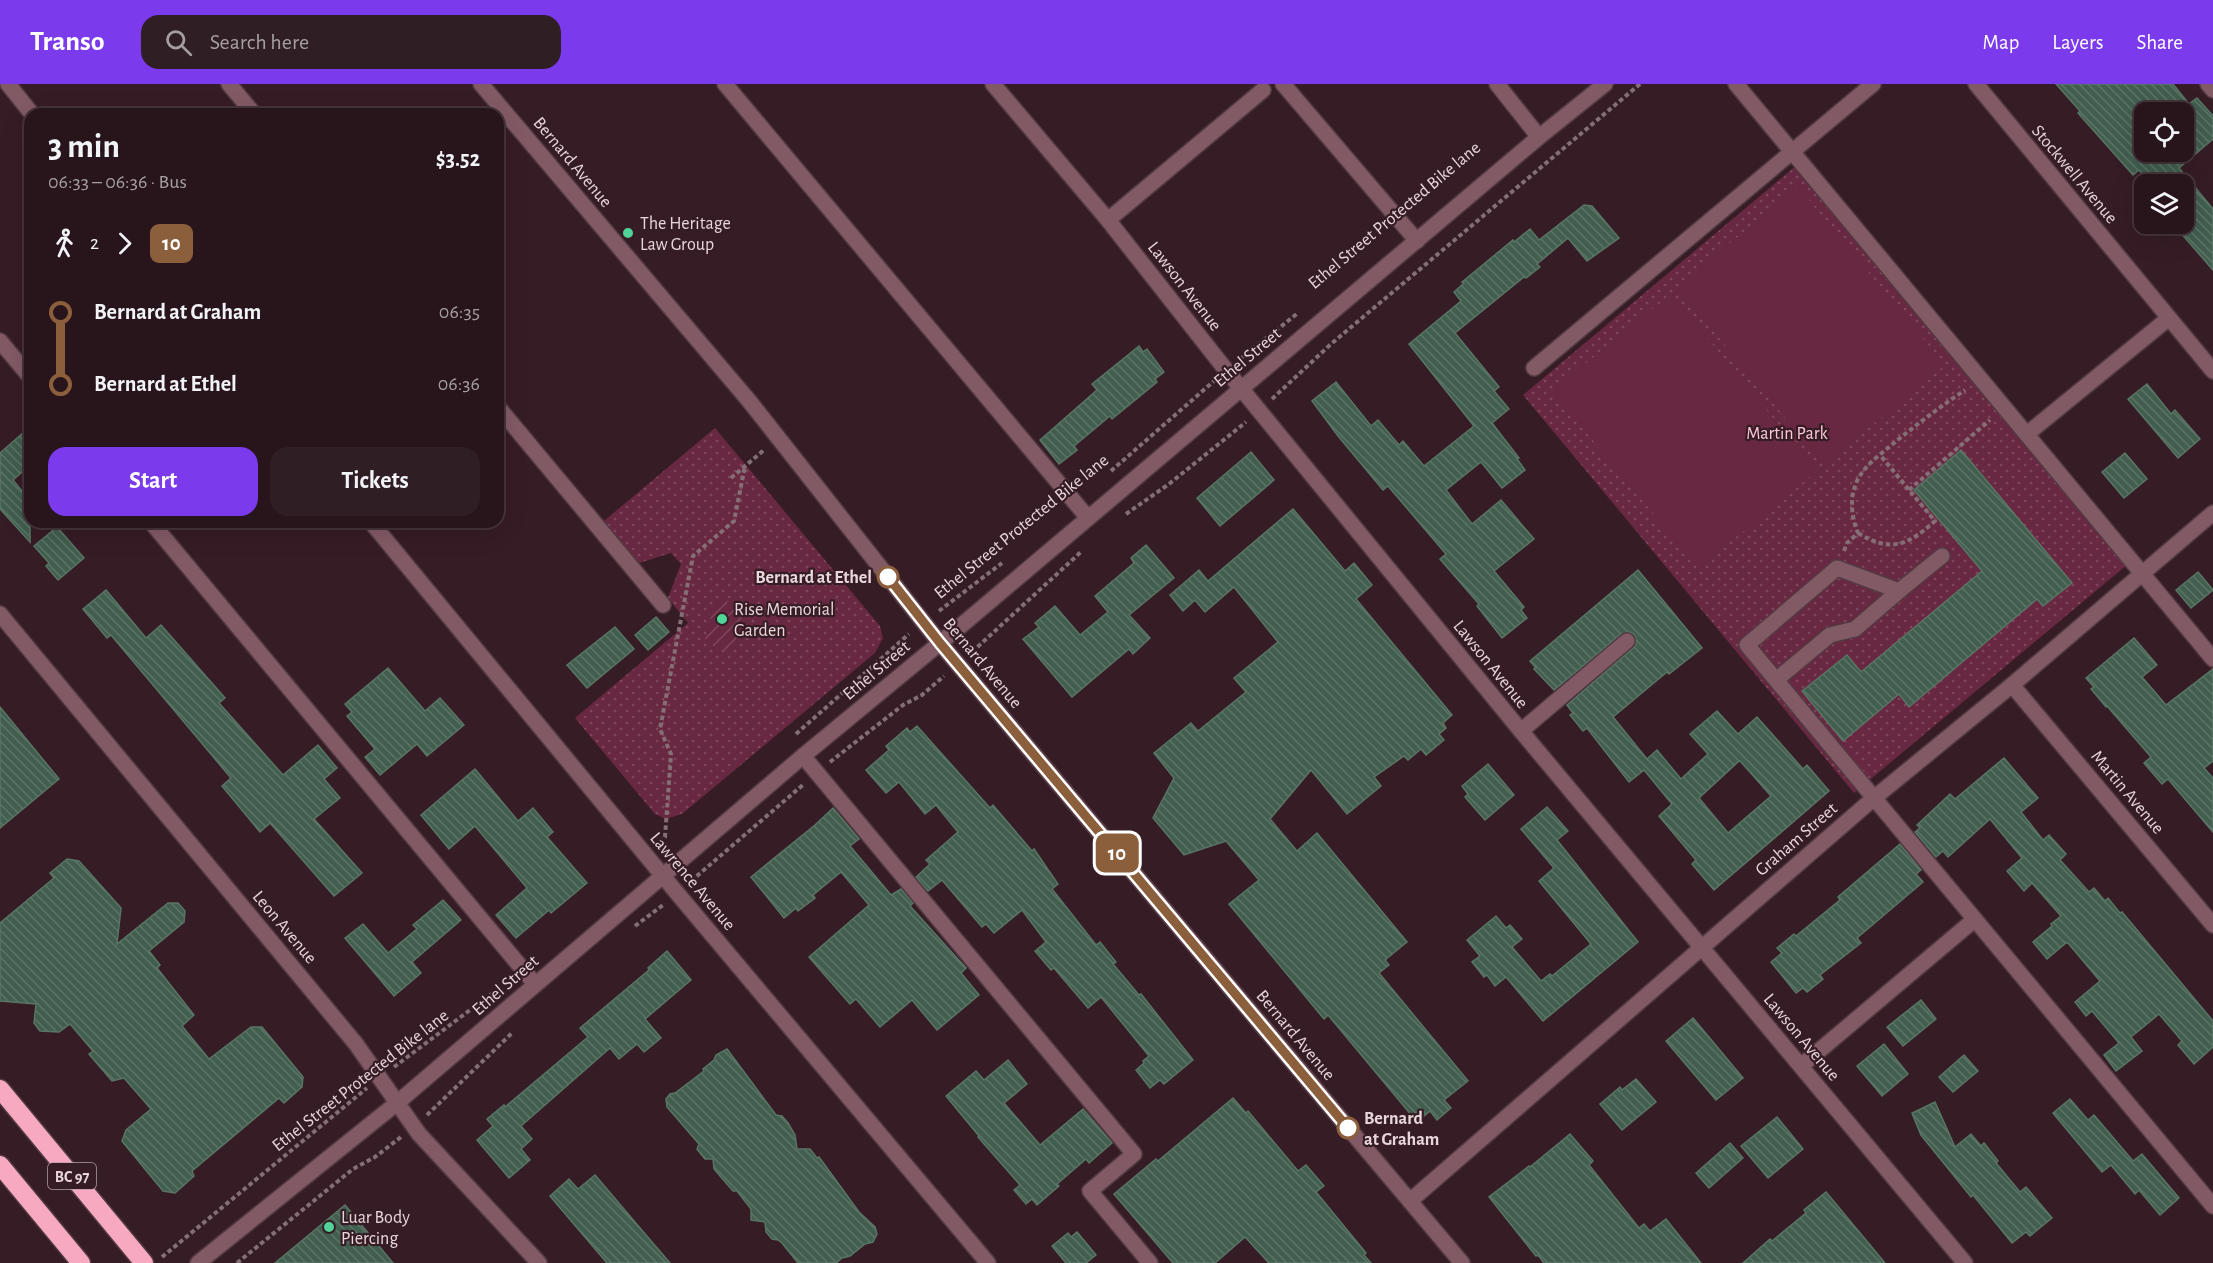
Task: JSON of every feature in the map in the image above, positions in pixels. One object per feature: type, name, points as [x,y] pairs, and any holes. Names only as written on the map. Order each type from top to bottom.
[{"type":"highway","name":"BC 97","points":[[0,1089],[144,1263]]},
{"type":"highway","name":"BC 97","points":[[0,1165],[81,1263]]},
{"type":"street","points":[[8,84],[28,108]]},
{"type":"street","points":[[229,84],[249,108]]},
{"type":"street","name":"Bernard Avenue","points":[[481,84],[501,108]]},
{"type":"street","points":[[725,84],[1088,518]]},
{"type":"street","name":"Lawson Avenue","points":[[993,84],[1108,220],[1521,731],[1965,1263]]},
{"type":"street","points":[[1282,84],[1417,242]]},
{"type":"street","points":[[1497,84],[1539,137]]},
{"type":"street","name":"Ethel Street","points":[[198,1263],[397,1103],[803,756],[1605,84]]},
{"type":"street","points":[[1736,84],[2213,659]]},
{"type":"street","points":[[1534,369],[1873,84]]},
{"type":"street","name":"Stockwell Avenue","points":[[1976,84],[2213,371]]},
{"type":"street","points":[[2208,84],[2213,90]]},
{"type":"street","points":[[1108,220],[1263,86]]},
{"type":"street","name":"Bernard Avenue","points":[[504,111],[778,438],[940,643],[1462,1263]]},
{"type":"street","points":[[2027,435],[2169,318]]},
{"type":"street","points":[[0,341],[24,370]]},
{"type":"street","points":[[504,414],[663,604]]},
{"type":"street","name":"Graham Street","points":[[1410,1201],[1874,798],[2013,685],[2213,513]]},
{"type":"street","points":[[156,528],[535,984]]},
{"type":"street","name":"Lawrence Avenue","points":[[376,528],[645,854],[988,1263]]},
{"type":"street","points":[[1776,680],[1830,635],[1855,629],[1942,556]]},
{"type":"street","points":[[1899,591],[1837,568],[1747,645],[2213,1206]]},
{"type":"street","name":"Leon Avenue","points":[[0,614],[349,1035],[425,1141],[539,1263]]},
{"type":"street","points":[[1521,731],[1627,641]]},
{"type":"street","name":"Martin Avenue","points":[[2013,685],[2213,925]]},
{"type":"street","points":[[803,756],[1134,1154],[1090,1191],[1149,1263]]},
{"type":"street","points":[[1801,1066],[1974,920]]},
{"type":"path","name":"Ethel Street Protected Bike lane","points":[[1102,479],[1227,370],[1305,308]]},
{"type":"path","points":[[1880,455],[1935,521],[1915,538],[1903,544],[1875,541],[1858,533],[1851,503],[1857,481],[1865,467],[1937,408],[1981,380]]},
{"type":"path","points":[[1909,490],[2004,408]]},
{"type":"path","points":[[731,478],[778,438]]},
{"type":"path","points":[[645,854],[665,837],[671,754],[660,729],[693,556],[734,521],[745,466]]},
{"type":"path","points":[[1837,568],[1847,543],[1858,533]]},
{"type":"path","name":"Ethel Street Protected Bike lane","points":[[790,740],[867,669],[1002,563]]},
{"type":"path","name":"Ethel Street Protected Bike lane","points":[[154,1263],[381,1078],[495,991]]},
{"type":"green space","name":"Martin Park","points":[[1797,165],[2128,564],[1854,793],[1523,395]]},
{"type":"green space","points":[[1798,187],[1945,365],[1824,465],[1677,287]]},
{"type":"green space","points":[[1671,294],[1817,471],[1698,568],[1552,391]]},
{"type":"green space","points":[[715,428],[880,626],[883,638],[875,653],[682,814],[666,819],[655,814],[575,718],[688,623],[668,598],[681,564],[671,553],[639,563],[604,521]]},
{"type":"green space","points":[[721,601],[737,605],[746,613],[749,624],[740,644],[730,650],[718,649],[705,639],[711,620],[708,608]]},
{"type":"building","points":[[2056,84],[2173,84],[2187,102],[2134,102],[2134,162],[2186,162],[2179,168],[2184,174],[2142,174],[2139,170],[2133,175],[2078,113],[2080,111]]},
{"type":"building","points":[[2197,98],[2213,116],[2213,139],[2194,155],[2194,102],[2192,102]]},
{"type":"building","points":[[2194,186],[2213,209],[2213,270],[2182,234],[2194,234]]},
{"type":"building","points":[[1584,205],[1592,206],[1619,238],[1587,261],[1568,238],[1537,264],[1540,267],[1526,278],[1524,277],[1455,333],[1499,387],[1494,391],[1509,409],[1492,423],[1519,458],[1517,459],[1525,470],[1502,488],[1481,462],[1446,490],[1472,524],[1501,500],[1534,539],[1494,571],[1524,607],[1521,610],[1527,618],[1502,638],[1477,606],[1479,604],[1440,559],[1446,554],[1388,486],[1383,490],[1312,401],[1336,382],[1371,426],[1378,420],[1399,445],[1403,441],[1424,466],[1474,426],[1409,344],[1461,301],[1454,292],[1464,283],[1462,282],[1513,240],[1514,242],[1530,229],[1539,240]]},
{"type":"building","points":[[1139,346],[1143,352],[1147,349],[1164,372],[1155,379],[1157,382],[1112,419],[1110,416],[1074,446],[1077,450],[1059,464],[1040,440],[1097,390],[1092,384]]},
{"type":"building","points":[[2147,384],[2171,414],[2175,410],[2200,439],[2178,458],[2128,399]]},
{"type":"building","points":[[24,432],[24,470],[13,480],[24,494],[24,528],[30,528],[30,542],[0,509],[0,453]]},
{"type":"building","points":[[1961,450],[2072,583],[2043,606],[2037,599],[1909,707],[1899,694],[1843,741],[1802,691],[1847,655],[1861,672],[1982,571],[1914,490]]},
{"type":"building","points":[[1251,452],[1274,480],[1220,526],[1197,498]]},
{"type":"building","points":[[2125,453],[2147,479],[2124,498],[2102,472]]},
{"type":"building","points":[[1293,509],[1345,571],[1354,563],[1372,585],[1356,599],[1452,715],[1443,723],[1446,728],[1439,734],[1444,740],[1426,755],[1421,749],[1408,760],[1404,756],[1374,777],[1381,786],[1347,814],[1311,770],[1270,819],[1297,851],[1317,833],[1407,942],[1385,960],[1389,965],[1379,973],[1468,1081],[1444,1100],[1451,1108],[1437,1120],[1430,1111],[1417,1122],[1328,1015],[1324,1019],[1229,904],[1259,880],[1226,841],[1184,855],[1153,818],[1174,778],[1154,753],[1191,723],[1198,731],[1246,692],[1234,678],[1278,642],[1234,587],[1205,612],[1195,600],[1183,611],[1170,595],[1199,570],[1208,581]]},
{"type":"building","points":[[58,528],[84,558],[58,580],[46,566],[49,563],[34,546]]},
{"type":"building","points":[[1146,545],[1174,578],[1129,615],[1150,638],[1133,654],[1129,649],[1072,697],[1023,639],[1039,627],[1035,623],[1055,606],[1080,635],[1108,612],[1095,596],[1134,563],[1131,558]]},
{"type":"building","points":[[1638,570],[1702,648],[1669,674],[1667,672],[1613,717],[1647,759],[1657,750],[1681,779],[1708,754],[1690,734],[1717,711],[1738,734],[1757,717],[1803,769],[1807,765],[1829,791],[1714,890],[1692,864],[1696,860],[1659,816],[1672,804],[1644,770],[1629,782],[1587,728],[1583,731],[1570,715],[1573,713],[1567,705],[1633,648],[1636,644],[1635,635],[1630,632],[1621,634],[1554,690],[1534,669],[1536,668],[1530,661]],"holes":[[[1739,761],[1771,796],[1728,833],[1699,798]]]},
{"type":"building","points":[[2198,572],[2213,590],[2191,608],[2176,590]]},
{"type":"building","points":[[106,590],[146,638],[161,625],[225,698],[219,703],[283,775],[318,745],[337,768],[324,779],[340,798],[314,819],[362,873],[334,896],[270,823],[260,832],[222,786],[231,778],[111,635],[107,638],[83,609]]},
{"type":"building","points":[[656,617],[669,632],[648,650],[635,635]]},
{"type":"building","points":[[615,627],[634,649],[587,688],[567,665]]},
{"type":"building","points":[[2134,638],[2157,665],[2142,677],[2166,705],[2213,669],[2213,761],[2204,768],[2213,778],[2213,832],[2168,779],[2162,784],[2144,763],[2151,757],[2091,689],[2094,687],[2086,678]]},
{"type":"building","points":[[388,668],[425,711],[440,698],[464,725],[427,756],[417,744],[380,775],[365,757],[375,749],[347,716],[352,712],[345,704]]},
{"type":"building","points":[[0,707],[59,779],[0,828]]},
{"type":"building","points":[[917,726],[990,808],[993,805],[1032,851],[1034,849],[1058,884],[1052,889],[1096,945],[1100,942],[1116,962],[1113,964],[1139,995],[1141,994],[1193,1060],[1164,1084],[1160,1080],[1150,1088],[1136,1070],[1149,1056],[1101,997],[1088,1008],[1054,968],[1051,970],[1035,951],[1046,942],[1022,910],[994,933],[986,924],[982,927],[942,880],[928,891],[916,877],[930,864],[926,860],[958,832],[936,805],[925,814],[899,782],[886,793],[866,770],[889,750],[886,746],[907,728],[910,732]]},
{"type":"building","points":[[2004,758],[2038,798],[2021,812],[2043,840],[2049,835],[2066,854],[2060,860],[2089,892],[2094,888],[2105,901],[2108,898],[2120,913],[2122,912],[2213,1021],[2213,1047],[2194,1064],[2178,1045],[2182,1041],[2159,1014],[2131,1037],[2142,1051],[2116,1071],[2104,1055],[2119,1043],[2092,1011],[2086,1016],[2075,1002],[2100,981],[2068,943],[2047,959],[2033,942],[2061,916],[2032,883],[2024,891],[2007,871],[2022,858],[1990,819],[1948,857],[1943,851],[1936,857],[1915,832],[1920,828],[1917,825],[1950,794],[1955,799]]},
{"type":"building","points":[[1488,764],[1514,795],[1485,820],[1465,797],[1468,794],[1462,786]]},
{"type":"building","points":[[475,769],[518,821],[533,808],[553,832],[547,837],[587,883],[551,913],[549,910],[516,938],[496,915],[527,888],[475,826],[449,849],[421,815]]},
{"type":"building","points":[[1547,807],[1568,831],[1557,840],[1638,942],[1543,1021],[1506,977],[1495,986],[1487,975],[1484,977],[1472,962],[1480,956],[1467,940],[1496,916],[1506,928],[1510,925],[1522,939],[1512,947],[1541,981],[1550,974],[1552,976],[1591,944],[1539,881],[1554,868],[1521,829]]},
{"type":"building","points":[[833,808],[859,839],[850,846],[891,895],[901,889],[913,903],[910,906],[966,968],[961,973],[979,995],[937,1030],[912,1000],[880,1027],[856,999],[850,1004],[809,957],[869,905],[841,872],[813,895],[815,898],[798,911],[796,908],[784,918],[751,877]]},
{"type":"building","points":[[1900,844],[1921,870],[1916,874],[1923,882],[1857,938],[1861,943],[1820,975],[1823,979],[1807,992],[1803,988],[1796,993],[1771,962],[1782,953],[1777,948],[1794,934],[1796,936],[1840,900],[1838,897]]},
{"type":"building","points":[[67,859],[79,861],[121,908],[117,944],[168,903],[178,903],[185,911],[184,922],[149,951],[160,965],[157,968],[194,1015],[182,1026],[209,1059],[251,1027],[262,1027],[303,1077],[302,1087],[284,1103],[279,1098],[192,1171],[194,1176],[175,1193],[163,1191],[122,1141],[126,1130],[151,1109],[124,1078],[112,1081],[89,1054],[93,1051],[70,1024],[59,1032],[40,1031],[34,1023],[36,1004],[0,1001],[0,923],[54,878],[50,873]]},
{"type":"building","points":[[443,900],[461,920],[412,962],[421,973],[394,996],[345,938],[363,924],[388,953],[417,929],[413,925]]},
{"type":"building","points":[[667,951],[691,980],[645,1019],[661,1038],[644,1052],[637,1044],[619,1059],[610,1048],[521,1126],[532,1139],[521,1149],[530,1160],[509,1178],[477,1140],[493,1126],[487,1119],[504,1105],[505,1107],[588,1037],[580,1028],[649,970],[648,968]]},
{"type":"building","points":[[1921,1000],[1936,1019],[1903,1046],[1887,1027]]},
{"type":"building","points":[[1693,1018],[1743,1078],[1716,1100],[1666,1041]]},
{"type":"building","points":[[1884,1044],[1908,1074],[1882,1096],[1857,1066]]},
{"type":"building","points":[[727,1049],[776,1115],[782,1116],[788,1123],[795,1135],[797,1149],[810,1149],[817,1158],[819,1157],[859,1212],[875,1227],[877,1234],[873,1242],[865,1244],[850,1256],[836,1263],[798,1263],[782,1243],[772,1239],[766,1232],[765,1222],[751,1220],[751,1209],[737,1191],[733,1191],[714,1169],[713,1159],[705,1159],[697,1149],[699,1144],[667,1107],[666,1099],[704,1071],[703,1069],[714,1060],[716,1055]]},
{"type":"building","points":[[1964,1055],[1978,1071],[1953,1092],[1939,1077]]},
{"type":"building","points":[[1008,1060],[1027,1084],[1004,1103],[1040,1145],[1083,1109],[1112,1143],[1089,1163],[1086,1159],[1037,1205],[1032,1199],[1026,1204],[1014,1190],[1020,1185],[946,1096],[976,1071],[984,1080]]},
{"type":"building","points":[[1636,1079],[1656,1102],[1622,1130],[1600,1104],[1620,1087],[1622,1090]]},
{"type":"building","points":[[1233,1098],[1246,1113],[1248,1111],[1298,1171],[1306,1165],[1324,1186],[1316,1192],[1366,1253],[1364,1255],[1371,1263],[1269,1263],[1245,1237],[1215,1263],[1173,1263],[1114,1194],[1156,1159],[1158,1161]]},
{"type":"building","points":[[2070,1099],[2088,1120],[2094,1115],[2133,1161],[2142,1154],[2179,1198],[2160,1215],[2139,1190],[2135,1194],[2111,1165],[2102,1172],[2053,1113]]},
{"type":"building","points":[[1935,1102],[1955,1147],[1971,1134],[1981,1146],[1984,1143],[1998,1161],[1996,1163],[2020,1192],[2026,1187],[2052,1218],[2030,1236],[2026,1232],[2012,1243],[1921,1135],[1912,1113]]},
{"type":"building","points":[[1777,1117],[1803,1149],[1768,1178],[1741,1146]]},
{"type":"building","points":[[1570,1134],[1593,1161],[1589,1165],[1639,1228],[1644,1224],[1650,1231],[1666,1219],[1701,1263],[1544,1263],[1538,1255],[1536,1256],[1489,1197]]},
{"type":"building","points":[[1730,1143],[1743,1158],[1709,1188],[1696,1173]]},
{"type":"building","points":[[595,1175],[670,1263],[607,1263],[550,1196],[569,1179],[578,1189]]},
{"type":"building","points":[[1826,1192],[1885,1263],[1743,1263],[1770,1239],[1772,1241],[1806,1213],[1804,1210]]},
{"type":"building","points":[[345,1205],[393,1263],[275,1263]]},
{"type":"building","points":[[1077,1232],[1096,1255],[1086,1263],[1066,1263],[1052,1246],[1068,1233],[1071,1237]]},
{"type":"bus line","name":"10","points":[[888,577],[940,643],[1348,1128]]},
{"type":"place","name":"The Heritage Law Group","points":[[628,233]]},
{"type":"place","name":"Bernard at Ethel","points":[[888,577]]},
{"type":"place","name":"Rise Memorial Garden","points":[[722,619]]},
{"type":"place","name":"Bernard at Graham","points":[[1348,1128]]},
{"type":"place","name":"Luar Body Piercing","points":[[329,1227]]}]
